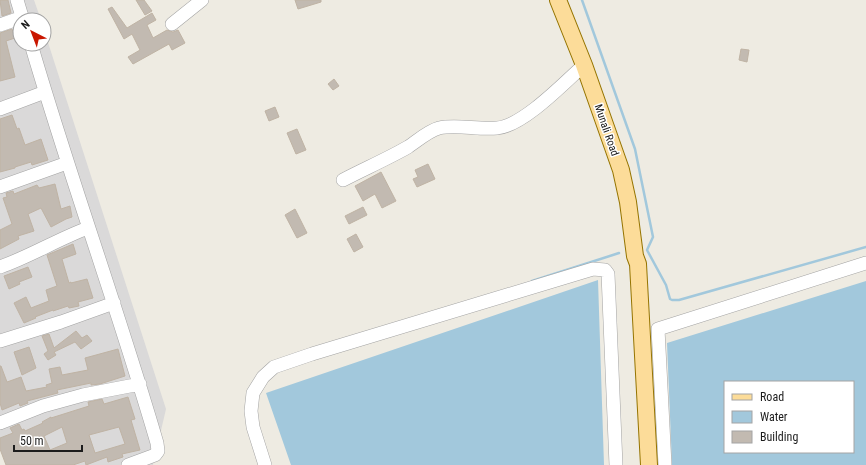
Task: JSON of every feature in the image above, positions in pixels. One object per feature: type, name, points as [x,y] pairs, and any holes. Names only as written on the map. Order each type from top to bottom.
[{"type":"main road","name":"Munali Road","points":[[558,0],[584,65],[621,170],[628,202],[635,256],[638,264],[649,465]]},
{"type":"main road","name":"Munali Road","points":[[567,0],[627,169],[634,201],[642,255],[638,264]]},
{"type":"street","points":[[17,0],[21,12]]},
{"type":"street","points":[[172,24],[202,0]]},
{"type":"street","points":[[0,25],[12,21]]},
{"type":"street","points":[[33,52],[67,163],[140,384],[157,443],[161,465]]},
{"type":"street","points":[[343,180],[407,147],[438,128],[449,127],[487,129],[499,128],[517,122],[584,65]]},
{"type":"street","points":[[0,109],[45,92]]},
{"type":"street","points":[[0,187],[67,163]]},
{"type":"street","points":[[0,267],[30,256],[68,235],[88,228]]},
{"type":"street","points":[[665,465],[658,329],[866,263]]},
{"type":"street","points":[[265,465],[253,427],[251,411],[253,393],[263,377],[274,367],[593,269],[605,270],[608,274],[616,465]]},
{"type":"street","points":[[0,341],[61,322],[114,303]]},
{"type":"street","points":[[0,423],[49,404],[83,395],[140,384]]},
{"type":"street","points":[[128,465],[152,457],[158,451]]},
{"type":"shaded area","points":[[0,0],[34,0],[38,12],[12,12],[12,52],[51,52],[166,409],[153,465],[8,465],[0,446]]},
{"type":"water","points":[[598,280],[604,465],[291,465],[266,393]]},
{"type":"water","points":[[866,281],[866,465],[672,465],[667,343]]},
{"type":"building","points":[[0,0],[8,0],[11,13],[2,16]]},
{"type":"building","points":[[136,0],[144,0],[152,11],[145,15]]},
{"type":"building","points":[[295,0],[321,0],[321,2],[298,9]]},
{"type":"building","points":[[112,7],[127,28],[152,13],[156,20],[147,25],[153,38],[167,30],[173,32],[178,30],[185,43],[172,50],[169,44],[133,64],[128,57],[140,50],[132,34],[124,39],[108,9]]},
{"type":"building","points":[[12,29],[12,39],[6,41],[15,77],[0,81],[0,33]]},
{"type":"building","points":[[741,49],[749,50],[747,62],[739,60]]},
{"type":"building","points":[[334,79],[339,86],[333,90],[328,84]]},
{"type":"building","points":[[275,107],[279,117],[269,121],[265,111]]},
{"type":"building","points":[[12,115],[17,129],[19,128],[25,145],[41,139],[48,160],[32,165],[31,162],[0,172],[0,119]]},
{"type":"building","points":[[297,129],[306,150],[296,154],[287,133]]},
{"type":"building","points":[[428,164],[435,179],[417,187],[413,179],[418,177],[415,170]]},
{"type":"building","points":[[381,172],[396,201],[382,208],[375,194],[363,201],[355,186]]},
{"type":"building","points":[[55,184],[61,209],[70,206],[72,217],[51,227],[41,208],[28,214],[34,231],[18,236],[19,239],[0,249],[0,230],[12,224],[3,198],[7,197],[6,193],[13,191],[14,194],[37,185],[39,188]]},
{"type":"building","points":[[363,207],[367,215],[349,224],[345,216]]},
{"type":"building","points":[[295,209],[307,233],[297,238],[285,215]]},
{"type":"building","points":[[356,234],[363,247],[354,252],[347,239]]},
{"type":"building","points":[[73,244],[76,254],[62,259],[69,283],[87,279],[93,298],[78,302],[79,306],[69,308],[68,306],[53,310],[24,323],[14,303],[26,297],[31,308],[49,301],[46,290],[57,286],[47,255]]},
{"type":"building","points":[[28,267],[32,277],[19,282],[20,284],[9,289],[4,276]]},
{"type":"building","points":[[76,331],[82,338],[87,335],[92,341],[81,349],[75,342],[54,352],[56,355],[48,360],[44,354],[48,351],[42,336],[49,334],[54,348]]},
{"type":"building","points":[[29,347],[36,368],[22,375],[14,352]]},
{"type":"building","points":[[118,349],[125,376],[100,384],[91,385],[91,383],[57,390],[58,393],[27,401],[28,403],[20,406],[19,403],[2,410],[0,403],[0,366],[7,382],[21,377],[26,391],[47,387],[46,385],[52,383],[49,369],[60,367],[62,375],[88,370],[85,358]]},
{"type":"building","points":[[128,397],[135,419],[131,420],[140,450],[122,454],[123,457],[108,462],[107,457],[86,465],[85,461],[73,465],[6,465],[0,449],[0,438],[13,433],[10,428],[19,424],[22,430],[24,429],[25,431],[43,423],[42,422],[51,417],[89,406],[88,402],[102,399],[104,404]],"holes":[[[62,427],[67,443],[50,450],[44,436]],[[119,427],[125,444],[95,453],[89,435]]]},
{"type":"waterway","points":[[582,0],[635,149],[653,237],[647,250],[666,285],[670,299],[679,300],[866,247]]},
{"type":"waterway","points":[[532,281],[619,253]]}]
